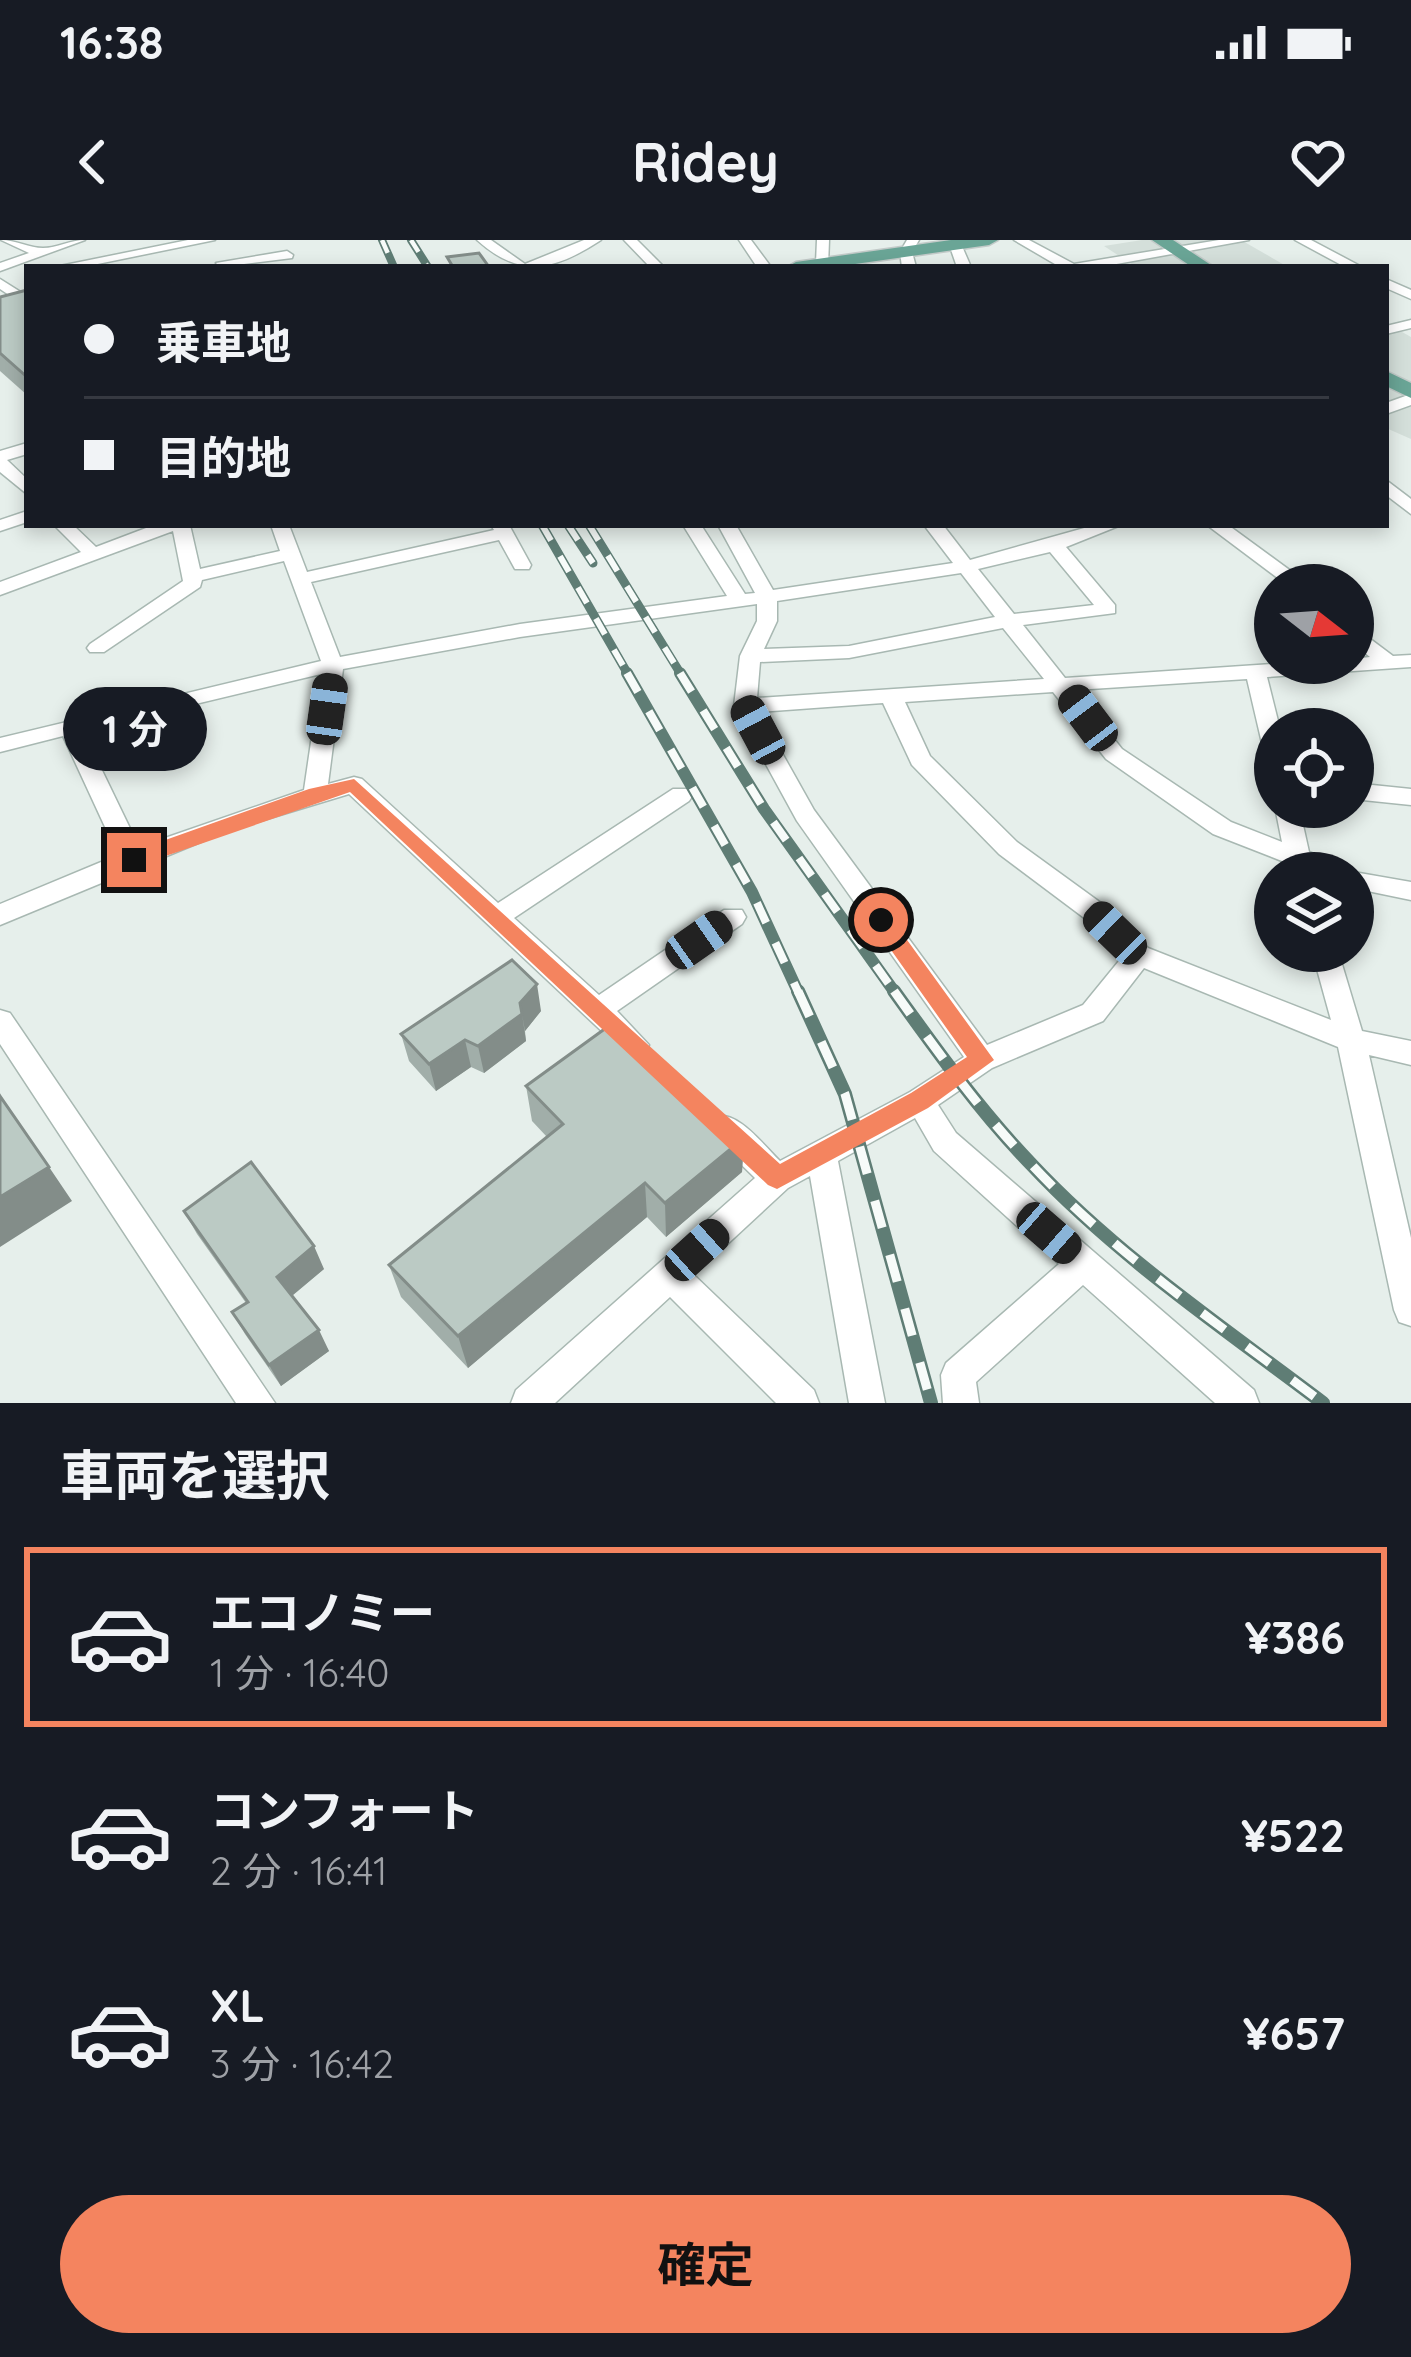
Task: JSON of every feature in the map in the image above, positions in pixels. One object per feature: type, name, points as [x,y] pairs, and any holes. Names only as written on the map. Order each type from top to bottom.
[{"type":"main road","points":[[816,264],[988,240]]},
{"type":"main road","points":[[1161,240],[1200,264]]},
{"type":"street","points":[[7,240],[42,253]]},
{"type":"street","points":[[0,268],[79,240]]},
{"type":"street","points":[[76,264],[171,243],[209,240]]},
{"type":"street","points":[[224,264],[290,261],[280,240]]},
{"type":"street","points":[[484,240],[520,264]]},
{"type":"street","points":[[533,264],[595,240]]},
{"type":"street","points":[[630,240],[654,264]]},
{"type":"street","points":[[823,240],[823,263]]},
{"type":"street","points":[[1020,240],[1067,264]]},
{"type":"street","points":[[1092,264],[1244,240]]},
{"type":"street","points":[[1301,240],[1348,264]]},
{"type":"street","points":[[955,244],[963,264]]},
{"type":"street","points":[[0,460],[24,486]]},
{"type":"street","points":[[1389,488],[1411,509]]},
{"type":"street","points":[[66,528],[94,555]]},
{"type":"street","points":[[0,589],[163,528]]},
{"type":"street","points":[[98,647],[193,583],[182,528]]},
{"type":"street","points":[[281,528],[333,666],[315,794]]},
{"type":"street","points":[[694,528],[740,600]]},
{"type":"street","points":[[729,528],[767,597],[767,621],[751,656],[746,706],[805,815],[982,1060]]},
{"type":"street","points":[[936,528],[1114,754],[1222,828],[1271,852]]},
{"type":"street","points":[[0,745],[333,666],[590,620],[970,567],[1057,548],[1105,528]]},
{"type":"street","points":[[1220,528],[1271,564]]},
{"type":"street","points":[[301,579],[502,529],[522,565]]},
{"type":"street","points":[[751,656],[849,652],[1011,620],[1108,609],[1057,548]]},
{"type":"street","points":[[192,577],[291,554]]},
{"type":"street","points":[[1374,651],[1387,662]]},
{"type":"street","points":[[1374,663],[1411,661]]},
{"type":"street","points":[[746,706],[1254,674]]},
{"type":"street","points":[[891,696],[920,760],[1008,848],[1092,910],[1139,956],[1351,1040],[1411,1053]]},
{"type":"street","points":[[70,727],[134,860]]},
{"type":"street","points":[[0,915],[134,860],[315,794],[354,785],[663,1071]]},
{"type":"street","points":[[1374,793],[1411,797]]},
{"type":"street","points":[[496,916],[681,795]]},
{"type":"street","points":[[1374,883],[1411,891]]},
{"type":"street","points":[[598,1010],[733,917]]},
{"type":"street","points":[[530,1403],[777,1178],[920,1101],[982,1060],[1094,1013],[1139,956]]},
{"type":"street","points":[[1331,972],[1351,1040],[1411,1310]]},
{"type":"street","points":[[0,1021],[257,1403]]},
{"type":"street","points":[[920,1101],[945,1142],[1084,1263],[1205,1388],[1241,1403]]},
{"type":"street","points":[[696,1102],[777,1178]]},
{"type":"street","points":[[821,1154],[867,1403]]},
{"type":"street","points":[[961,1403],[958,1376],[1084,1263]]},
{"type":"street","points":[[670,1275],[801,1403]]},
{"type":"shaded area","points":[[1142,240],[1241,240],[1283,264],[1131,264],[1104,246]]},
{"type":"shaded area","points":[[1389,325],[1411,337],[1411,439],[1389,429]]},
{"type":"building","points":[[479,253],[487,264],[451,264],[447,257]]},
{"type":"building","points":[[24,291],[24,374],[0,353],[0,297]]},
{"type":"building","points":[[512,960],[537,984],[520,1003],[522,1014],[478,1046],[465,1040],[429,1064],[401,1034]]},
{"type":"building","points":[[617,1020],[744,1138],[665,1203],[645,1183],[458,1336],[389,1265],[563,1124],[526,1086]]},
{"type":"building","points":[[0,1096],[49,1167],[0,1197]]},
{"type":"building","points":[[251,1162],[314,1246],[277,1277],[319,1330],[269,1365],[232,1312],[248,1302],[184,1211]]},
{"type":"railway","points":[[382,240],[393,264]]},
{"type":"railway","points":[[411,240],[426,264]]},
{"type":"railway","points":[[544,528],[629,676]]},
{"type":"railway","points":[[570,528],[593,563]]},
{"type":"railway","points":[[591,528],[682,676]]},
{"type":"railway","points":[[627,673],[752,892],[799,994]]},
{"type":"railway","points":[[680,673],[764,809],[896,994]]},
{"type":"railway","points":[[798,991],[845,1094],[931,1403]]},
{"type":"railway","points":[[894,991],[977,1102],[1064,1198],[1172,1290],[1323,1403]]},
{"type":"route","points":[[134,860],[315,794],[354,785],[777,1178],[920,1101],[982,1060],[881,920]]}]
